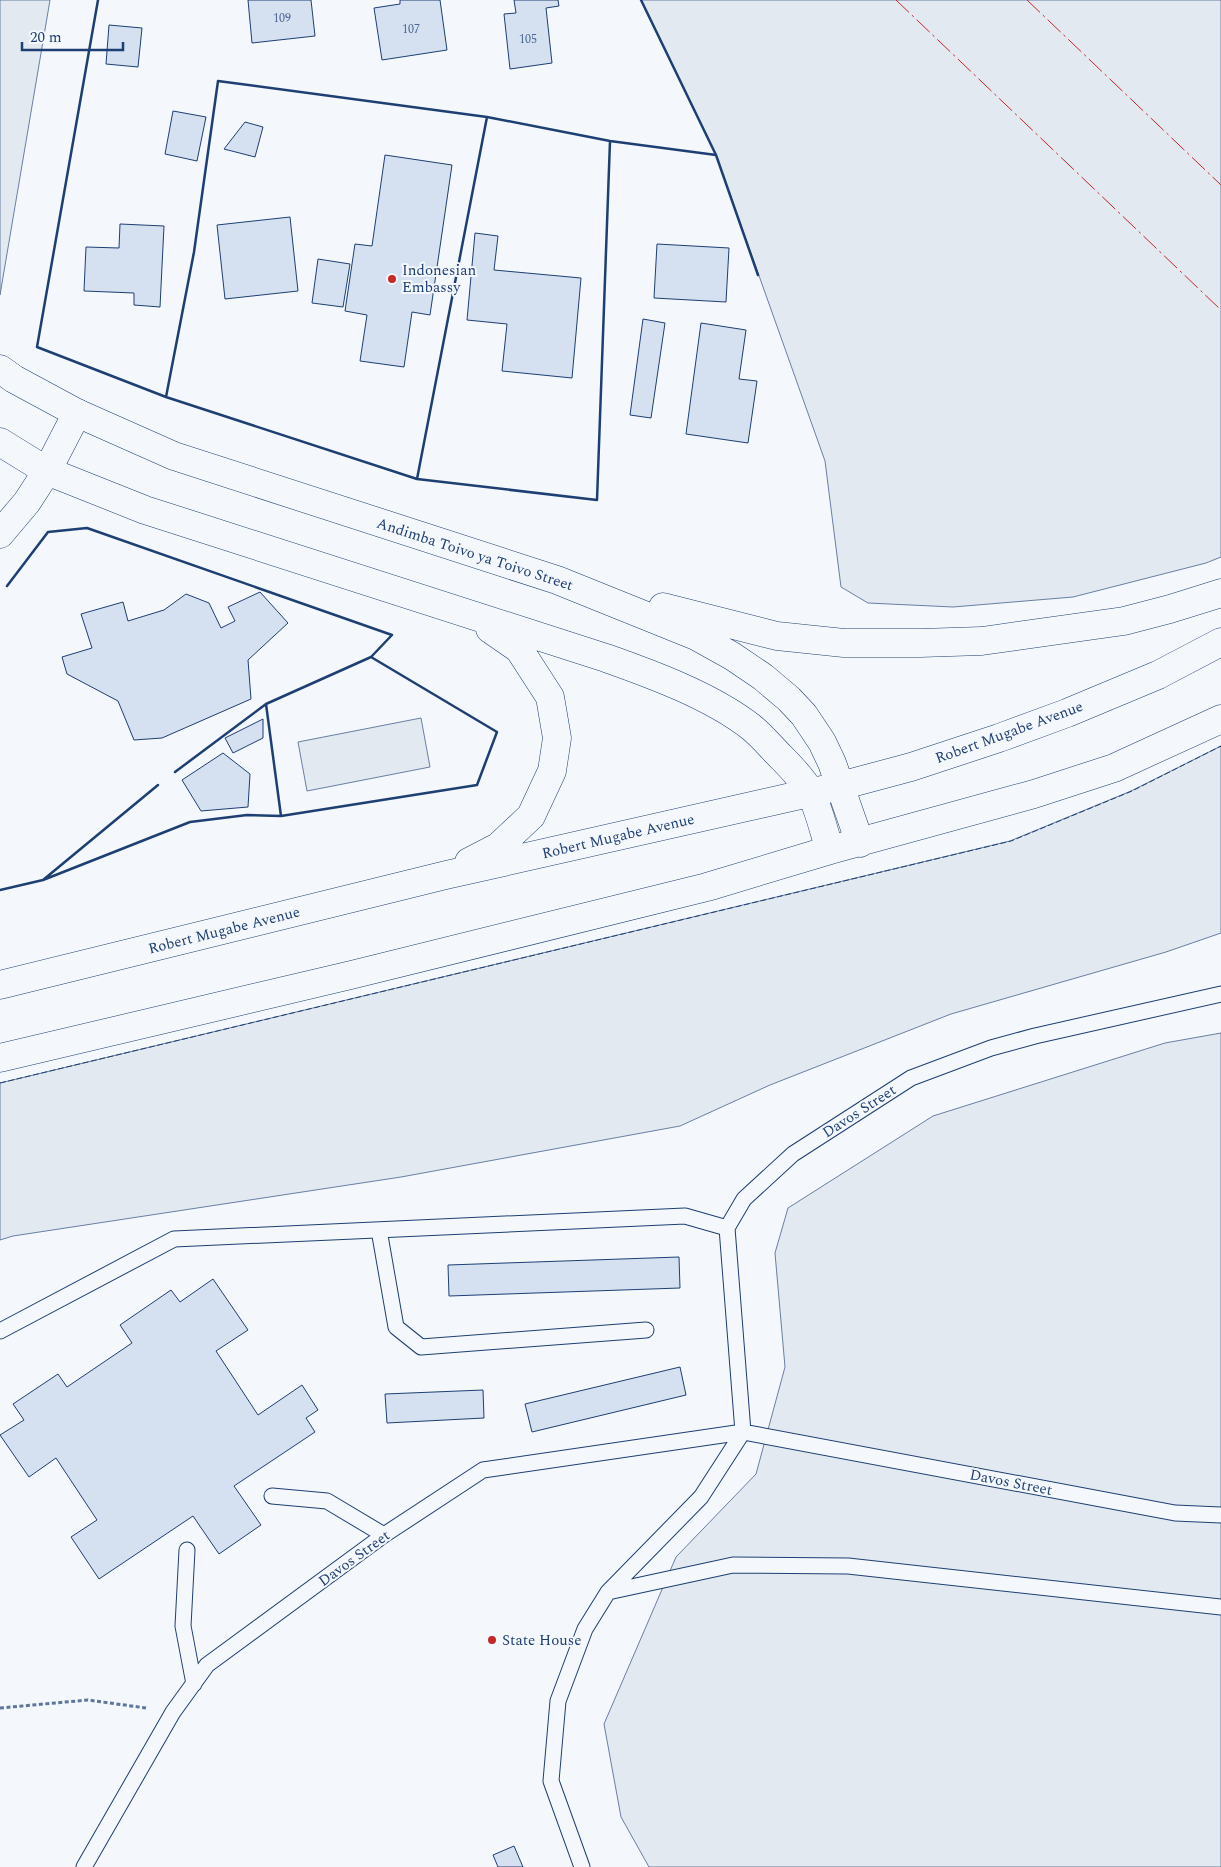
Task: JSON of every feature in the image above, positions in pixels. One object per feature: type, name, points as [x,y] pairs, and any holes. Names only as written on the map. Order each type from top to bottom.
[{"type":"main road","name":"Andimba Toivo ya Toivo Street","points":[[0,369],[14,379],[77,413],[174,456],[557,580],[696,636],[732,656],[763,677],[789,698],[804,715],[822,742],[832,763],[860,842]]},
{"type":"main road","points":[[0,534],[27,502],[47,471],[77,413]]},
{"type":"main road","points":[[0,442],[47,471],[145,510],[651,674],[727,711],[761,736],[793,768],[810,792],[830,850]]},
{"type":"main road","points":[[557,580],[777,636],[844,643],[982,641],[1058,631],[1124,621],[1221,593]]},
{"type":"main road","points":[[446,875],[498,847],[531,816],[552,771],[557,738],[550,697],[519,649],[467,613]]},
{"type":"main road","name":"Robert Mugabe Avenue","points":[[0,985],[446,875],[840,786],[911,767],[1067,713],[1158,675],[1221,642]]},
{"type":"main road","points":[[0,1058],[351,975],[688,892],[830,850],[1034,794],[1114,768],[1221,719]]},
{"type":"lane","name":"Davos Street","points":[[727,1228],[744,1199],[793,1154],[911,1078],[991,1048],[1035,1036],[1221,994]]},
{"type":"lane","points":[[0,1331],[174,1239],[685,1216],[727,1228],[743,1432],[701,1496],[608,1592],[585,1629],[558,1701],[550,1781],[582,1867]]},
{"type":"lane","points":[[379,1230],[396,1327],[421,1348],[646,1330]]},
{"type":"lane","name":"Davos Street","points":[[84,1867],[174,1712],[208,1666],[384,1535],[483,1470],[743,1432],[1175,1513],[1221,1515]]},
{"type":"lane","points":[[272,1496],[327,1501],[384,1535]]},
{"type":"lane","points":[[187,1550],[183,1626],[194,1684]]},
{"type":"lane","points":[[608,1592],[732,1565],[848,1566],[1221,1607]]},
{"type":"path","points":[[0,1708],[88,1700],[174,1712]]},
{"type":"shaded area","points":[[0,0],[50,0],[0,295]]},
{"type":"shaded area","points":[[641,0],[1221,0],[1221,557],[1206,563],[1073,597],[953,607],[868,603],[841,587],[825,461],[716,155]]},
{"type":"shaded area","points":[[421,718],[430,767],[307,791],[298,742]]},
{"type":"shaded area","points":[[1221,746],[1221,933],[1166,952],[951,1014],[770,1085],[680,1126],[401,1177],[13,1236],[0,1240],[0,1083],[1010,841],[1131,791]]},
{"type":"shaded area","points":[[1221,1033],[1221,1867],[649,1867],[621,1817],[604,1724],[676,1557],[756,1474],[785,1367],[775,1253],[788,1208],[933,1116],[1165,1043]]},
{"type":"building","points":[[248,0],[311,0],[315,36],[252,43]]},
{"type":"building","points":[[400,0],[440,0],[447,50],[382,60],[374,8],[400,4]]},
{"type":"building","points":[[514,0],[558,0],[559,6],[546,8],[552,63],[510,69],[504,14],[516,13]]},
{"type":"building","points":[[109,25],[142,28],[138,67],[106,64]]},
{"type":"building","points":[[173,111],[206,117],[197,161],[165,154]]},
{"type":"building","points":[[245,122],[263,127],[255,157],[224,149]]},
{"type":"building","name":"Indonesian Embassy","points":[[385,155],[452,165],[430,315],[412,312],[404,367],[360,361],[367,315],[345,311],[355,244],[372,246]]},
{"type":"building","points":[[290,217],[298,291],[225,299],[217,225]]},
{"type":"building","points":[[120,224],[164,226],[160,307],[134,305],[134,293],[84,291],[86,247],[119,248]]},
{"type":"building","points":[[475,233],[498,236],[494,270],[581,278],[572,378],[502,371],[507,324],[467,320]]},
{"type":"building","points":[[657,244],[729,248],[726,302],[654,298]]},
{"type":"building","points":[[318,259],[350,264],[343,307],[312,303]]},
{"type":"building","points":[[643,319],[665,323],[651,418],[630,415]]},
{"type":"building","points":[[701,323],[746,330],[739,379],[757,381],[748,443],[686,434]]},
{"type":"building","points":[[260,592],[288,623],[248,660],[251,699],[162,738],[134,740],[118,701],[67,674],[62,657],[92,648],[81,614],[123,602],[128,621],[164,610],[186,594],[209,603],[221,628],[235,621],[228,607]]},
{"type":"building","points":[[263,719],[263,738],[233,753],[225,738]]},
{"type":"building","points":[[223,753],[250,774],[248,807],[201,811],[182,780]]},
{"type":"building","points":[[679,1257],[680,1288],[449,1296],[448,1265]]},
{"type":"building","points":[[213,1279],[248,1330],[216,1351],[258,1415],[302,1385],[318,1410],[306,1418],[315,1432],[234,1486],[261,1525],[219,1554],[193,1516],[99,1579],[71,1537],[97,1520],[56,1458],[29,1477],[0,1435],[24,1420],[13,1404],[58,1374],[67,1387],[132,1343],[120,1325],[171,1290],[180,1302]]},
{"type":"building","points":[[680,1367],[686,1395],[532,1432],[525,1404]]},
{"type":"building","points":[[483,1390],[484,1418],[387,1423],[385,1394]]},
{"type":"building","points":[[514,1846],[523,1867],[498,1867],[493,1855]]},
{"type":"fence","points":[[0,1083],[1011,841],[1132,791],[1221,746]]},
{"type":"wall","points":[[98,0],[37,347],[166,397]]},
{"type":"wall","points":[[641,0],[716,155],[758,275]]},
{"type":"wall","points":[[417,479],[487,117],[218,81],[194,252],[166,397],[417,479],[597,500],[610,141]]},
{"type":"wall","points":[[487,117],[610,141],[716,155]]},
{"type":"wall","points":[[7,586],[48,532],[87,528],[392,635],[371,657]]},
{"type":"wall","points":[[371,657],[497,732],[477,785],[281,816],[266,704],[371,657]]},
{"type":"wall","points":[[175,772],[266,704]]},
{"type":"wall","points":[[158,785],[43,880],[190,822],[247,815],[281,816]]},
{"type":"wall","points":[[0,890],[43,880]]},
{"type":"power","points":[[896,0],[1221,310]]},
{"type":"power","points":[[1027,0],[1221,185]]},
{"type":"place","name":"Indonesian Embassy","points":[[392,279]]},
{"type":"place","name":"State House","points":[[492,1640]]}]
